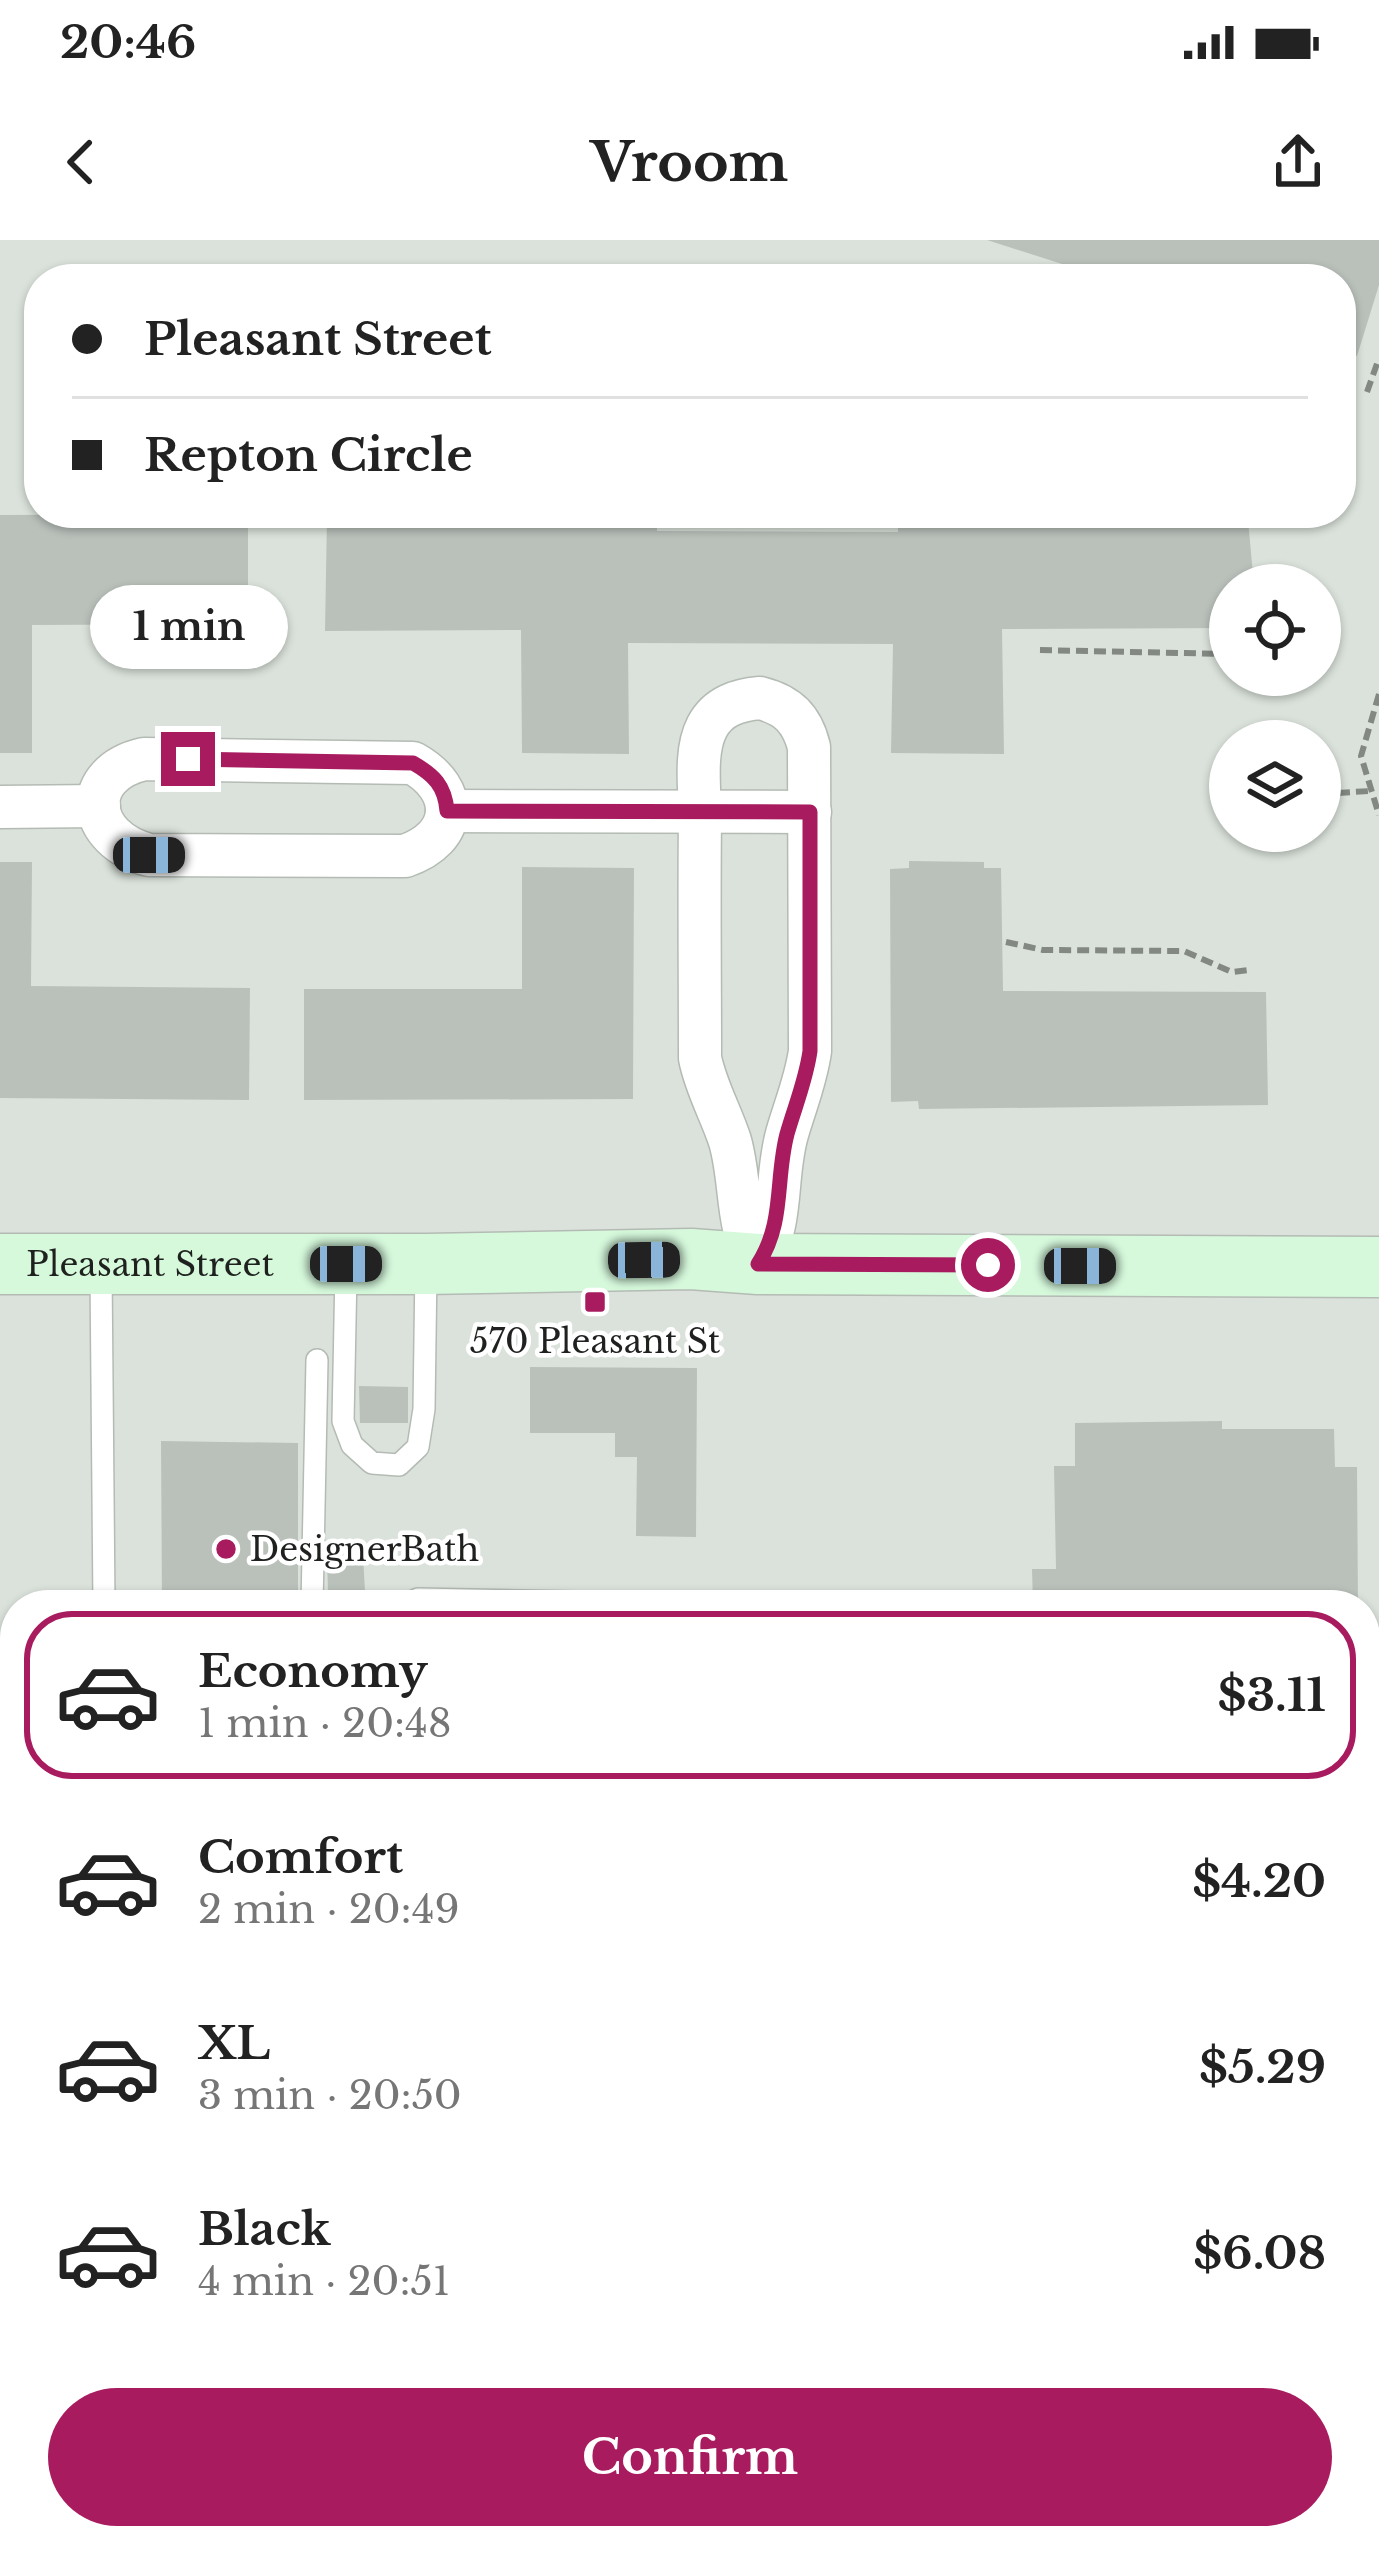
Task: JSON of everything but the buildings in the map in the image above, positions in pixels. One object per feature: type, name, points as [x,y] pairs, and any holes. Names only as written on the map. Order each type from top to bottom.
[{"type":"street","points":[[760,698],[795,715],[809,747],[810,1051],[786,1136],[776,1227],[758,1264],[741,1225],[728,1137],[700,1058],[700,812],[701,744],[708,724],[722,708],[740,699],[760,698]]},
{"type":"street","points":[[144,759],[398,761],[432,773],[441,784],[447,811],[435,841],[405,856],[170,856],[125,849],[111,839],[98,806],[104,784],[114,771],[144,759]]},
{"type":"street","points":[[0,807],[98,806]]},
{"type":"street","points":[[447,811],[810,812]]},
{"type":"street","name":"Pleasant Street","points":[[0,1264],[691,1259],[758,1264],[1379,1267]]},
{"type":"lane","points":[[101,1264],[104,1590]]},
{"type":"lane","points":[[346,1264],[343,1421],[352,1445],[372,1463],[399,1465],[418,1447],[424,1409],[426,1264]]},
{"type":"lane","points":[[312,1590],[317,1360]]},
{"type":"path","points":[[1367,392],[1379,358]]},
{"type":"path","points":[[1040,650],[1209,654]]},
{"type":"path","points":[[1379,694],[1361,756],[1379,815]]},
{"type":"path","points":[[1341,792],[1371,790]]},
{"type":"path","points":[[1006,942],[1042,950],[1184,950],[1232,972],[1248,970]]},
{"type":"place","name":"570 Pleasant St","points":[[595,1302]]},
{"type":"place","name":"DesignerBath","points":[[226,1549]]},
{"type":"route","points":[[188,759],[413,763],[441,784],[447,811],[810,812],[810,1051],[786,1136],[776,1227],[758,1264],[988,1265]]}]
